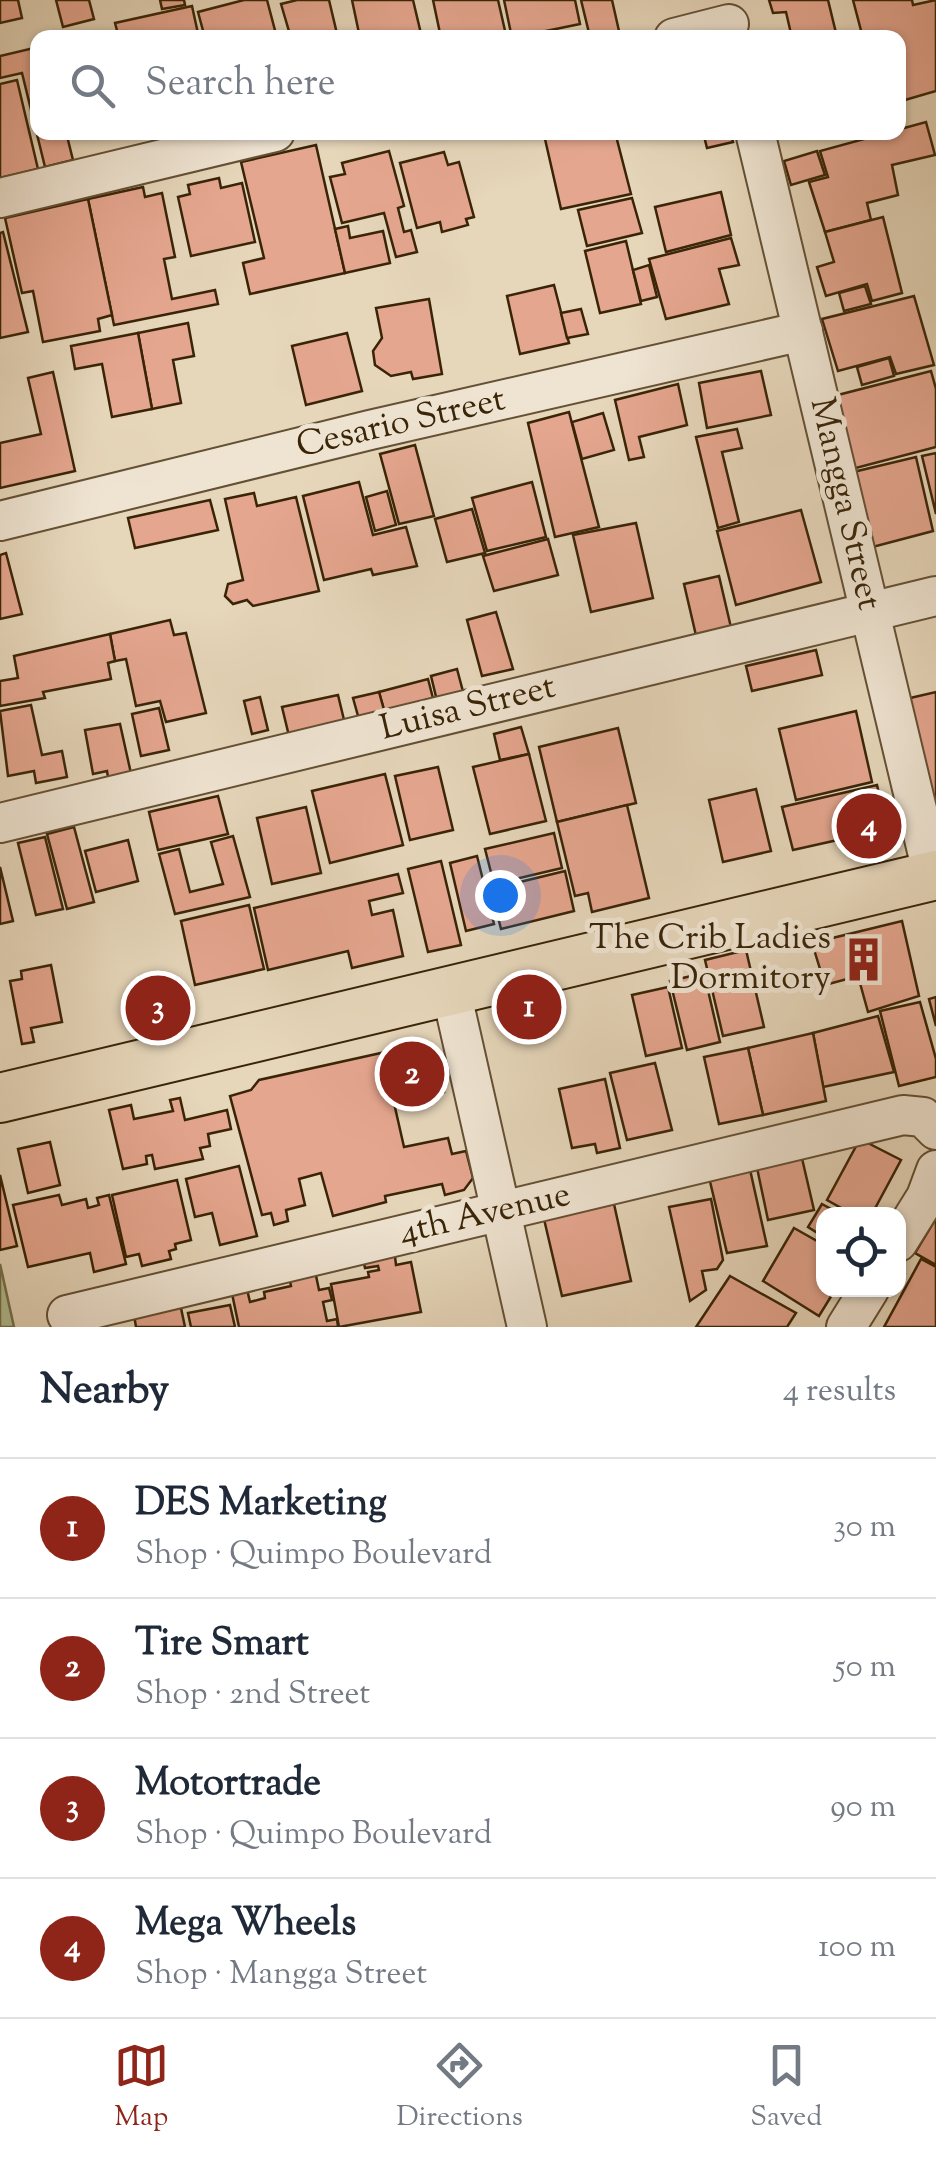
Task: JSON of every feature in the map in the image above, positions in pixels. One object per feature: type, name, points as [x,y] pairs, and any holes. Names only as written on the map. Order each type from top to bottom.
[{"type":"main road","points":[[0,1098],[935,876]]},
{"type":"street","points":[[699,30],[728,21]]},
{"type":"street","points":[[0,198],[243,140]]},
{"type":"street","name":"Mangga Street","points":[[757,140],[935,876]]},
{"type":"street","name":"Cesario Street","points":[[0,521],[370,430],[803,331]]},
{"type":"street","name":"Luisa Street","points":[[0,823],[936,596]]},
{"type":"street","points":[[452,990],[528,1327]]},
{"type":"street","name":"4th Avenue","points":[[67,1315],[501,1212],[919,1123]]},
{"type":"street","points":[[906,1229],[936,1170]]},
{"type":"street","points":[[846,1327],[865,1297]]},
{"type":"green space","points":[[0,1264],[14,1327],[0,1327]]},
{"type":"building","points":[[0,0],[18,0],[22,18],[0,23]]},
{"type":"building","points":[[56,0],[89,0],[94,19],[63,27]]},
{"type":"building","points":[[160,0],[184,0],[185,5],[162,9]]},
{"type":"building","points":[[244,0],[267,0],[275,30],[203,30],[198,12]]},
{"type":"building","points":[[329,0],[336,30],[289,30],[281,4]]},
{"type":"building","points":[[352,0],[413,0],[420,30],[358,30]]},
{"type":"building","points":[[433,0],[498,0],[505,30],[439,30]]},
{"type":"building","points":[[504,0],[575,0],[580,24],[551,30],[510,30]]},
{"type":"building","points":[[581,0],[612,0],[619,30],[588,30]]},
{"type":"building","points":[[769,0],[828,0],[835,30],[790,30],[786,12],[773,13]]},
{"type":"building","points":[[853,0],[912,0],[913,5],[936,0],[936,91],[906,100],[906,30],[861,30]]},
{"type":"building","points":[[192,6],[197,30],[117,30],[115,23]]},
{"type":"building","points":[[30,49],[30,106],[22,73],[0,78],[0,56]]},
{"type":"building","points":[[17,80],[38,169],[0,178],[0,84]]},
{"type":"building","points":[[926,122],[935,155],[892,165],[898,195],[867,203],[871,220],[825,232],[809,182],[828,177],[820,151],[860,140],[906,140],[906,127]]},
{"type":"building","points":[[38,140],[68,140],[73,160],[45,167]]},
{"type":"building","points":[[545,140],[617,140],[631,194],[561,209]]},
{"type":"building","points":[[705,140],[733,142],[707,148]]},
{"type":"building","points":[[316,145],[345,273],[250,294],[243,263],[264,258],[241,162]]},
{"type":"building","points":[[389,151],[404,206],[398,208],[404,232],[411,230],[417,252],[396,257],[384,213],[342,223],[330,177],[345,174],[342,163]]},
{"type":"building","points":[[817,151],[825,175],[791,185],[784,161]]},
{"type":"building","points":[[444,152],[448,165],[459,162],[474,217],[466,219],[468,225],[442,232],[440,222],[417,228],[400,163]]},
{"type":"building","points":[[219,178],[221,188],[242,183],[255,242],[191,256],[178,197],[190,194],[188,185]]},
{"type":"building","points":[[143,187],[145,197],[162,193],[175,257],[164,259],[172,299],[215,290],[218,304],[114,325],[88,199]]},
{"type":"building","points":[[721,192],[731,235],[666,252],[655,207]]},
{"type":"building","points":[[632,198],[642,233],[587,246],[578,210]]},
{"type":"building","points":[[88,199],[112,315],[98,319],[100,331],[43,342],[33,291],[22,293],[5,218]]},
{"type":"building","points":[[883,217],[902,293],[872,301],[867,284],[826,296],[817,267],[834,262],[825,232]]},
{"type":"building","points":[[348,226],[350,238],[383,231],[390,263],[345,273],[335,229]]},
{"type":"building","points":[[3,232],[28,332],[0,338],[0,233]]},
{"type":"building","points":[[731,238],[739,265],[719,269],[729,304],[666,319],[649,259]]},
{"type":"building","points":[[626,241],[641,304],[600,313],[585,251]]},
{"type":"building","points":[[649,265],[657,297],[641,301],[633,270]]},
{"type":"building","points":[[554,285],[569,343],[520,354],[507,296]]},
{"type":"building","points":[[865,286],[871,304],[844,311],[839,293]]},
{"type":"building","points":[[914,296],[934,365],[896,374],[890,357],[838,371],[822,319]]},
{"type":"building","points":[[429,299],[442,374],[413,379],[411,372],[391,376],[375,365],[373,351],[382,338],[376,308]]},
{"type":"building","points":[[581,309],[588,334],[567,338],[561,313]]},
{"type":"building","points":[[188,323],[194,356],[173,360],[181,403],[152,409],[138,333]]},
{"type":"building","points":[[138,333],[152,409],[112,417],[102,364],[75,369],[71,346]]},
{"type":"building","points":[[347,333],[362,391],[306,405],[292,346]]},
{"type":"building","points":[[889,358],[894,376],[862,385],[857,367]]},
{"type":"building","points":[[761,371],[771,415],[707,428],[699,383]]},
{"type":"building","points":[[931,371],[936,389],[936,447],[852,469],[834,396]]},
{"type":"building","points":[[53,372],[75,471],[0,488],[0,443],[41,434],[28,378]]},
{"type":"building","points":[[678,384],[687,425],[639,437],[644,457],[629,460],[615,400]]},
{"type":"building","points":[[569,412],[599,527],[555,537],[528,423]]},
{"type":"building","points":[[603,413],[614,450],[582,459],[572,422]]},
{"type":"building","points":[[737,429],[742,448],[722,452],[739,522],[718,528],[696,437]]},
{"type":"building","points":[[415,445],[434,516],[399,524],[380,454]]},
{"type":"building","points":[[936,453],[936,514],[922,456]]},
{"type":"building","points":[[916,457],[933,531],[865,549],[845,474]]},
{"type":"building","points":[[359,482],[373,535],[406,527],[417,566],[373,575],[371,569],[324,580],[303,496]]},
{"type":"building","points":[[532,482],[546,537],[487,551],[472,498]]},
{"type":"building","points":[[387,491],[396,525],[375,531],[366,497]]},
{"type":"building","points":[[254,493],[257,506],[296,497],[319,591],[253,606],[247,600],[233,604],[225,596],[228,584],[243,580],[225,499]]},
{"type":"building","points":[[210,500],[218,530],[135,548],[128,518]]},
{"type":"building","points":[[472,509],[485,553],[447,562],[435,519]]},
{"type":"building","points":[[801,510],[821,582],[736,605],[717,531]]},
{"type":"building","points":[[636,523],[653,598],[591,612],[573,535]]},
{"type":"building","points":[[548,539],[558,575],[494,591],[483,556]]},
{"type":"building","points":[[6,553],[22,614],[0,619],[0,555]]},
{"type":"building","points":[[719,576],[733,636],[698,644],[684,584]]},
{"type":"building","points":[[496,612],[513,669],[482,676],[467,620]]},
{"type":"building","points":[[170,620],[174,635],[186,633],[206,713],[166,722],[160,701],[136,706],[126,659],[115,661],[110,634]]},
{"type":"building","points":[[110,634],[115,661],[108,663],[111,679],[43,692],[45,698],[0,706],[0,681],[18,678],[14,656]]},
{"type":"building","points":[[816,650],[822,675],[752,691],[746,666]]},
{"type":"building","points":[[457,669],[465,699],[438,705],[431,676]]},
{"type":"building","points":[[428,679],[435,706],[386,717],[379,692]]},
{"type":"building","points":[[379,692],[386,717],[360,723],[353,698]]},
{"type":"building","points":[[936,692],[936,819],[906,699]]},
{"type":"building","points":[[338,695],[345,724],[289,736],[282,707]]},
{"type":"building","points":[[260,697],[268,730],[252,734],[244,701]]},
{"type":"building","points":[[31,705],[42,755],[62,751],[67,777],[36,783],[34,771],[8,776],[0,711]]},
{"type":"building","points":[[159,708],[169,750],[141,756],[132,714]]},
{"type":"building","points":[[856,711],[872,782],[796,800],[779,729]]},
{"type":"building","points":[[120,724],[132,778],[109,783],[107,771],[93,774],[85,730]]},
{"type":"building","points":[[521,727],[529,754],[500,760],[494,734]]},
{"type":"building","points":[[618,728],[636,803],[557,822],[539,747]]},
{"type":"building","points":[[529,754],[546,821],[490,834],[473,767]]},
{"type":"building","points":[[438,767],[453,830],[410,840],[395,776]]},
{"type":"building","points":[[385,774],[403,845],[330,863],[312,791]]},
{"type":"building","points":[[877,785],[887,829],[793,850],[782,807]]},
{"type":"building","points":[[756,789],[771,851],[723,862],[709,800]]},
{"type":"building","points":[[218,796],[228,834],[158,850],[149,812]]},
{"type":"building","points":[[627,805],[649,898],[592,912],[588,893],[575,896],[557,822]]},
{"type":"building","points":[[306,807],[321,873],[272,884],[257,818]]},
{"type":"building","points":[[74,827],[94,902],[67,909],[47,834]]},
{"type":"building","points":[[554,833],[562,868],[494,884],[485,849]]},
{"type":"building","points":[[233,836],[250,897],[175,914],[159,854],[179,849],[190,892],[223,884],[211,842]]},
{"type":"building","points":[[45,837],[63,909],[36,915],[18,843]]},
{"type":"building","points":[[128,840],[138,881],[96,892],[85,851]]},
{"type":"building","points":[[477,856],[494,924],[466,931],[450,863]]},
{"type":"building","points":[[441,861],[461,945],[428,952],[408,869]]},
{"type":"building","points":[[0,867],[13,921],[0,924]]},
{"type":"building","points":[[565,871],[574,911],[501,929],[491,889]]},
{"type":"building","points":[[398,874],[403,893],[369,901],[372,915],[393,910],[403,956],[352,968],[348,951],[268,970],[254,908]]},
{"type":"building","points":[[249,905],[264,969],[195,985],[181,921]]},
{"type":"building","name":"The Crib Ladies Dormitory","points":[[902,921],[919,996],[868,1012],[858,976],[825,985],[812,943]]},
{"type":"building","points":[[746,950],[764,1027],[723,1036],[705,960]]},
{"type":"building","points":[[51,965],[62,1022],[31,1028],[34,1042],[22,1044],[10,981],[22,979],[21,971]]},
{"type":"building","points":[[704,973],[720,1042],[687,1050],[670,981]]},
{"type":"building","points":[[668,987],[682,1048],[646,1056],[632,995]]},
{"type":"building","points":[[936,997],[936,1026],[929,999]]},
{"type":"building","points":[[920,1002],[936,1059],[936,1077],[899,1086],[880,1011]]},
{"type":"building","points":[[878,1016],[894,1072],[823,1087],[813,1033]]},
{"type":"building","points":[[813,1033],[826,1101],[763,1115],[748,1048]]},
{"type":"building","points":[[417,1045],[419,1052],[434,1048],[444,1092],[394,1103],[404,1147],[448,1138],[452,1154],[466,1151],[473,1178],[464,1190],[445,1195],[442,1184],[385,1196],[386,1202],[333,1216],[321,1173],[299,1179],[305,1205],[286,1210],[288,1221],[274,1225],[271,1213],[262,1215],[230,1096],[251,1090],[259,1080]]},
{"type":"building","points":[[748,1048],[763,1115],[719,1124],[704,1057]]},
{"type":"building","points":[[655,1063],[672,1130],[627,1140],[610,1073]]},
{"type":"building","points":[[605,1079],[620,1148],[597,1153],[595,1144],[572,1148],[559,1089]]},
{"type":"building","points":[[180,1098],[185,1120],[227,1110],[231,1129],[208,1134],[210,1146],[200,1148],[203,1159],[155,1169],[152,1155],[146,1156],[147,1164],[123,1169],[109,1110],[131,1105],[134,1119],[173,1111],[170,1100]]},
{"type":"building","points":[[860,1139],[901,1160],[876,1207],[840,1207],[827,1200]]},
{"type":"building","points":[[50,1142],[60,1185],[28,1193],[18,1149]]},
{"type":"building","points":[[801,1154],[814,1210],[768,1220],[756,1163]]},
{"type":"building","points":[[749,1165],[767,1246],[727,1253],[708,1173]]},
{"type":"building","points":[[239,1166],[257,1236],[220,1245],[212,1213],[195,1217],[186,1179]]},
{"type":"building","points":[[0,1175],[17,1246],[0,1250]]},
{"type":"building","points":[[177,1180],[191,1240],[175,1244],[176,1249],[169,1251],[171,1259],[142,1266],[139,1254],[126,1257],[112,1195]]},
{"type":"building","points":[[59,1195],[62,1205],[86,1199],[88,1208],[99,1205],[97,1198],[109,1195],[126,1264],[94,1272],[90,1253],[28,1267],[13,1205]]},
{"type":"building","points":[[711,1199],[723,1260],[717,1269],[702,1271],[706,1290],[690,1301],[669,1207]]},
{"type":"building","points":[[614,1204],[631,1281],[562,1296],[544,1219]]},
{"type":"building","points":[[816,1214],[816,1232],[808,1227]]},
{"type":"building","points":[[936,1218],[936,1265],[915,1253]]},
{"type":"building","points":[[794,1228],[816,1240],[816,1297],[831,1297],[819,1316],[763,1281]]},
{"type":"building","points":[[394,1248],[396,1265],[411,1262],[421,1312],[339,1327],[331,1284],[369,1277],[368,1272],[379,1270],[378,1266],[365,1268],[361,1249]]},
{"type":"building","points":[[921,1259],[936,1267],[936,1327],[884,1327],[900,1297],[906,1297],[906,1287]]},
{"type":"building","points":[[314,1266],[319,1290],[329,1288],[332,1300],[323,1302],[327,1321],[337,1319],[338,1327],[239,1327],[230,1284],[245,1281],[250,1302],[265,1298],[264,1292],[291,1286],[288,1272]]},
{"type":"building","points":[[730,1276],[796,1313],[787,1327],[696,1327]]},
{"type":"building","points":[[178,1294],[185,1327],[136,1327],[132,1303]]},
{"type":"building","points":[[230,1305],[235,1327],[191,1327],[188,1313]]},
{"type":"place","name":"Mega Wheels","points":[[869,826]]},
{"type":"place","name":"The Crib Ladies Dormitory","points":[[864,959]]},
{"type":"place","name":"DES Marketing","points":[[529,1007]]},
{"type":"place","name":"Motortrade","points":[[158,1008]]},
{"type":"place","name":"Tire Smart","points":[[412,1074]]}]
